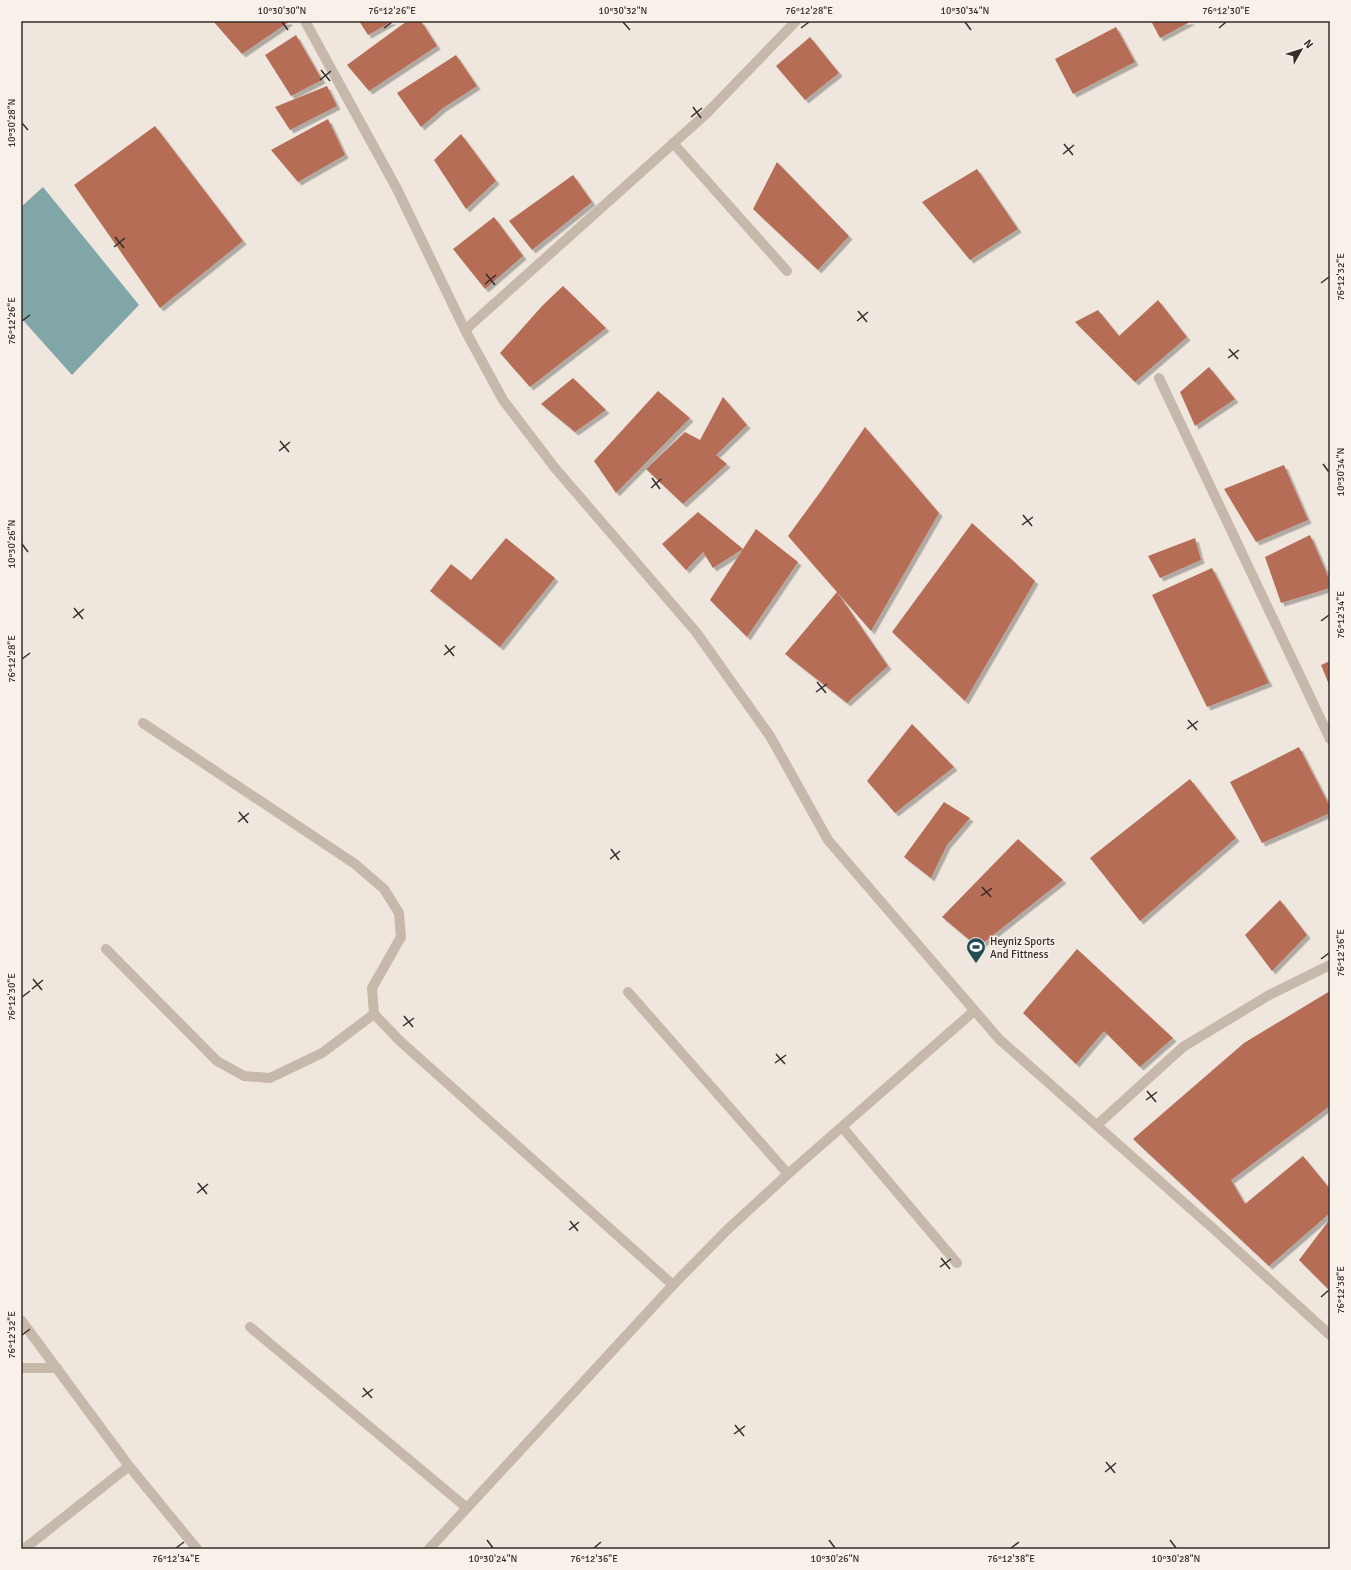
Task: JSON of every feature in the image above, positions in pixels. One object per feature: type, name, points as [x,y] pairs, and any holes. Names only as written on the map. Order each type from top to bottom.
[{"type":"street","points":[[305,21],[397,188],[464,330],[503,400],[555,468],[706,645],[770,736],[828,840],[999,1040],[1216,1231],[1330,1335]]},
{"type":"street","points":[[464,330],[706,114],[796,21]]},
{"type":"street","points":[[673,143],[787,271]]},
{"type":"street","points":[[1159,378],[1330,739]]},
{"type":"street","points":[[143,723],[354,864],[384,889],[399,913],[401,937],[372,988],[374,1014],[400,1041],[673,1285]]},
{"type":"street","points":[[106,949],[217,1061],[244,1076],[270,1078],[322,1053],[374,1014]]},
{"type":"street","points":[[1097,1126],[1183,1047],[1269,995],[1330,965]]},
{"type":"street","points":[[628,992],[788,1174]]},
{"type":"street","points":[[429,1549],[673,1285],[728,1230],[788,1174],[974,1011]]},
{"type":"street","points":[[842,1127],[957,1263]]},
{"type":"street","points":[[21,1320],[130,1466],[197,1549]]},
{"type":"street","points":[[250,1327],[467,1508]]},
{"type":"street","points":[[21,1368],[56,1368]]},
{"type":"street","points":[[24,1549],[130,1466]]},
{"type":"water","points":[[43,187],[139,305],[72,375],[21,318],[21,207]]},
{"type":"building","points":[[213,21],[289,21],[289,22],[242,54]]},
{"type":"building","points":[[359,21],[393,21],[368,35]]},
{"type":"building","points":[[407,21],[421,21],[437,46],[369,91],[347,65]]},
{"type":"building","points":[[1151,21],[1192,21],[1160,38]]},
{"type":"building","points":[[1116,27],[1135,62],[1073,94],[1055,59]]},
{"type":"building","points":[[296,35],[322,80],[291,96],[265,55]]},
{"type":"building","points":[[810,37],[839,73],[805,100],[776,66]]},
{"type":"building","points":[[456,55],[477,86],[443,108],[421,127],[397,93]]},
{"type":"building","points":[[327,86],[337,106],[290,130],[275,107]]},
{"type":"building","points":[[328,119],[345,155],[298,182],[271,150]]},
{"type":"building","points":[[155,126],[243,241],[160,308],[74,185]]},
{"type":"building","points":[[461,134],[496,181],[466,209],[434,160]]},
{"type":"building","points":[[777,162],[849,236],[818,270],[753,209]]},
{"type":"building","points":[[977,169],[1018,229],[970,260],[922,202]]},
{"type":"building","points":[[573,175],[592,202],[532,250],[509,221]]},
{"type":"building","points":[[494,217],[523,256],[485,289],[453,249]]},
{"type":"building","points":[[563,286],[606,328],[530,387],[500,353],[543,305]]},
{"type":"building","points":[[1158,300],[1187,337],[1135,382],[1075,322],[1098,310],[1119,336]]},
{"type":"building","points":[[1209,367],[1235,399],[1195,426],[1180,392]]},
{"type":"building","points":[[573,378],[606,410],[575,432],[541,404]]},
{"type":"building","points":[[658,391],[690,418],[616,493],[594,461]]},
{"type":"building","points":[[723,397],[747,425],[716,455],[727,464],[683,504],[646,469],[685,432],[700,440]]},
{"type":"building","points":[[865,427],[939,513],[871,631],[788,536]]},
{"type":"building","points":[[1284,465],[1308,520],[1256,542],[1224,489]]},
{"type":"building","points":[[698,512],[743,549],[713,568],[703,552],[686,570],[662,544]]},
{"type":"building","points":[[972,523],[1035,581],[965,701],[892,632]]},
{"type":"building","points":[[756,529],[798,562],[747,637],[710,600]]},
{"type":"building","points":[[1310,535],[1330,581],[1330,588],[1281,603],[1265,557]]},
{"type":"building","points":[[506,538],[555,578],[500,647],[430,591],[451,564],[471,580]]},
{"type":"building","points":[[1195,538],[1201,560],[1160,578],[1148,556]]},
{"type":"building","points":[[1212,568],[1269,683],[1207,707],[1152,595]]},
{"type":"building","points":[[837,592],[888,666],[847,703],[785,654]]},
{"type":"building","points":[[1330,661],[1330,687],[1321,665]]},
{"type":"building","points":[[912,724],[954,767],[895,813],[867,781]]},
{"type":"building","points":[[1299,747],[1330,807],[1330,813],[1262,843],[1230,782]]},
{"type":"building","points":[[1190,779],[1236,838],[1140,921],[1090,858]]},
{"type":"building","points":[[944,802],[970,818],[947,845],[931,878],[904,857]]},
{"type":"building","points":[[1018,839],[1063,880],[978,947],[942,917]]},
{"type":"building","points":[[1280,900],[1307,935],[1272,971],[1245,935]]},
{"type":"building","points":[[1077,949],[1173,1038],[1140,1067],[1104,1031],[1076,1064],[1023,1013]]},
{"type":"building","points":[[1330,991],[1330,1106],[1231,1180],[1245,1204],[1303,1156],[1330,1189],[1330,1213],[1269,1266],[1133,1139],[1244,1043]]},
{"type":"building","points":[[1330,1219],[1330,1291],[1299,1260]]},
{"type":"place","name":"Heyniz Sports And Fittness","points":[[976,964]]}]
